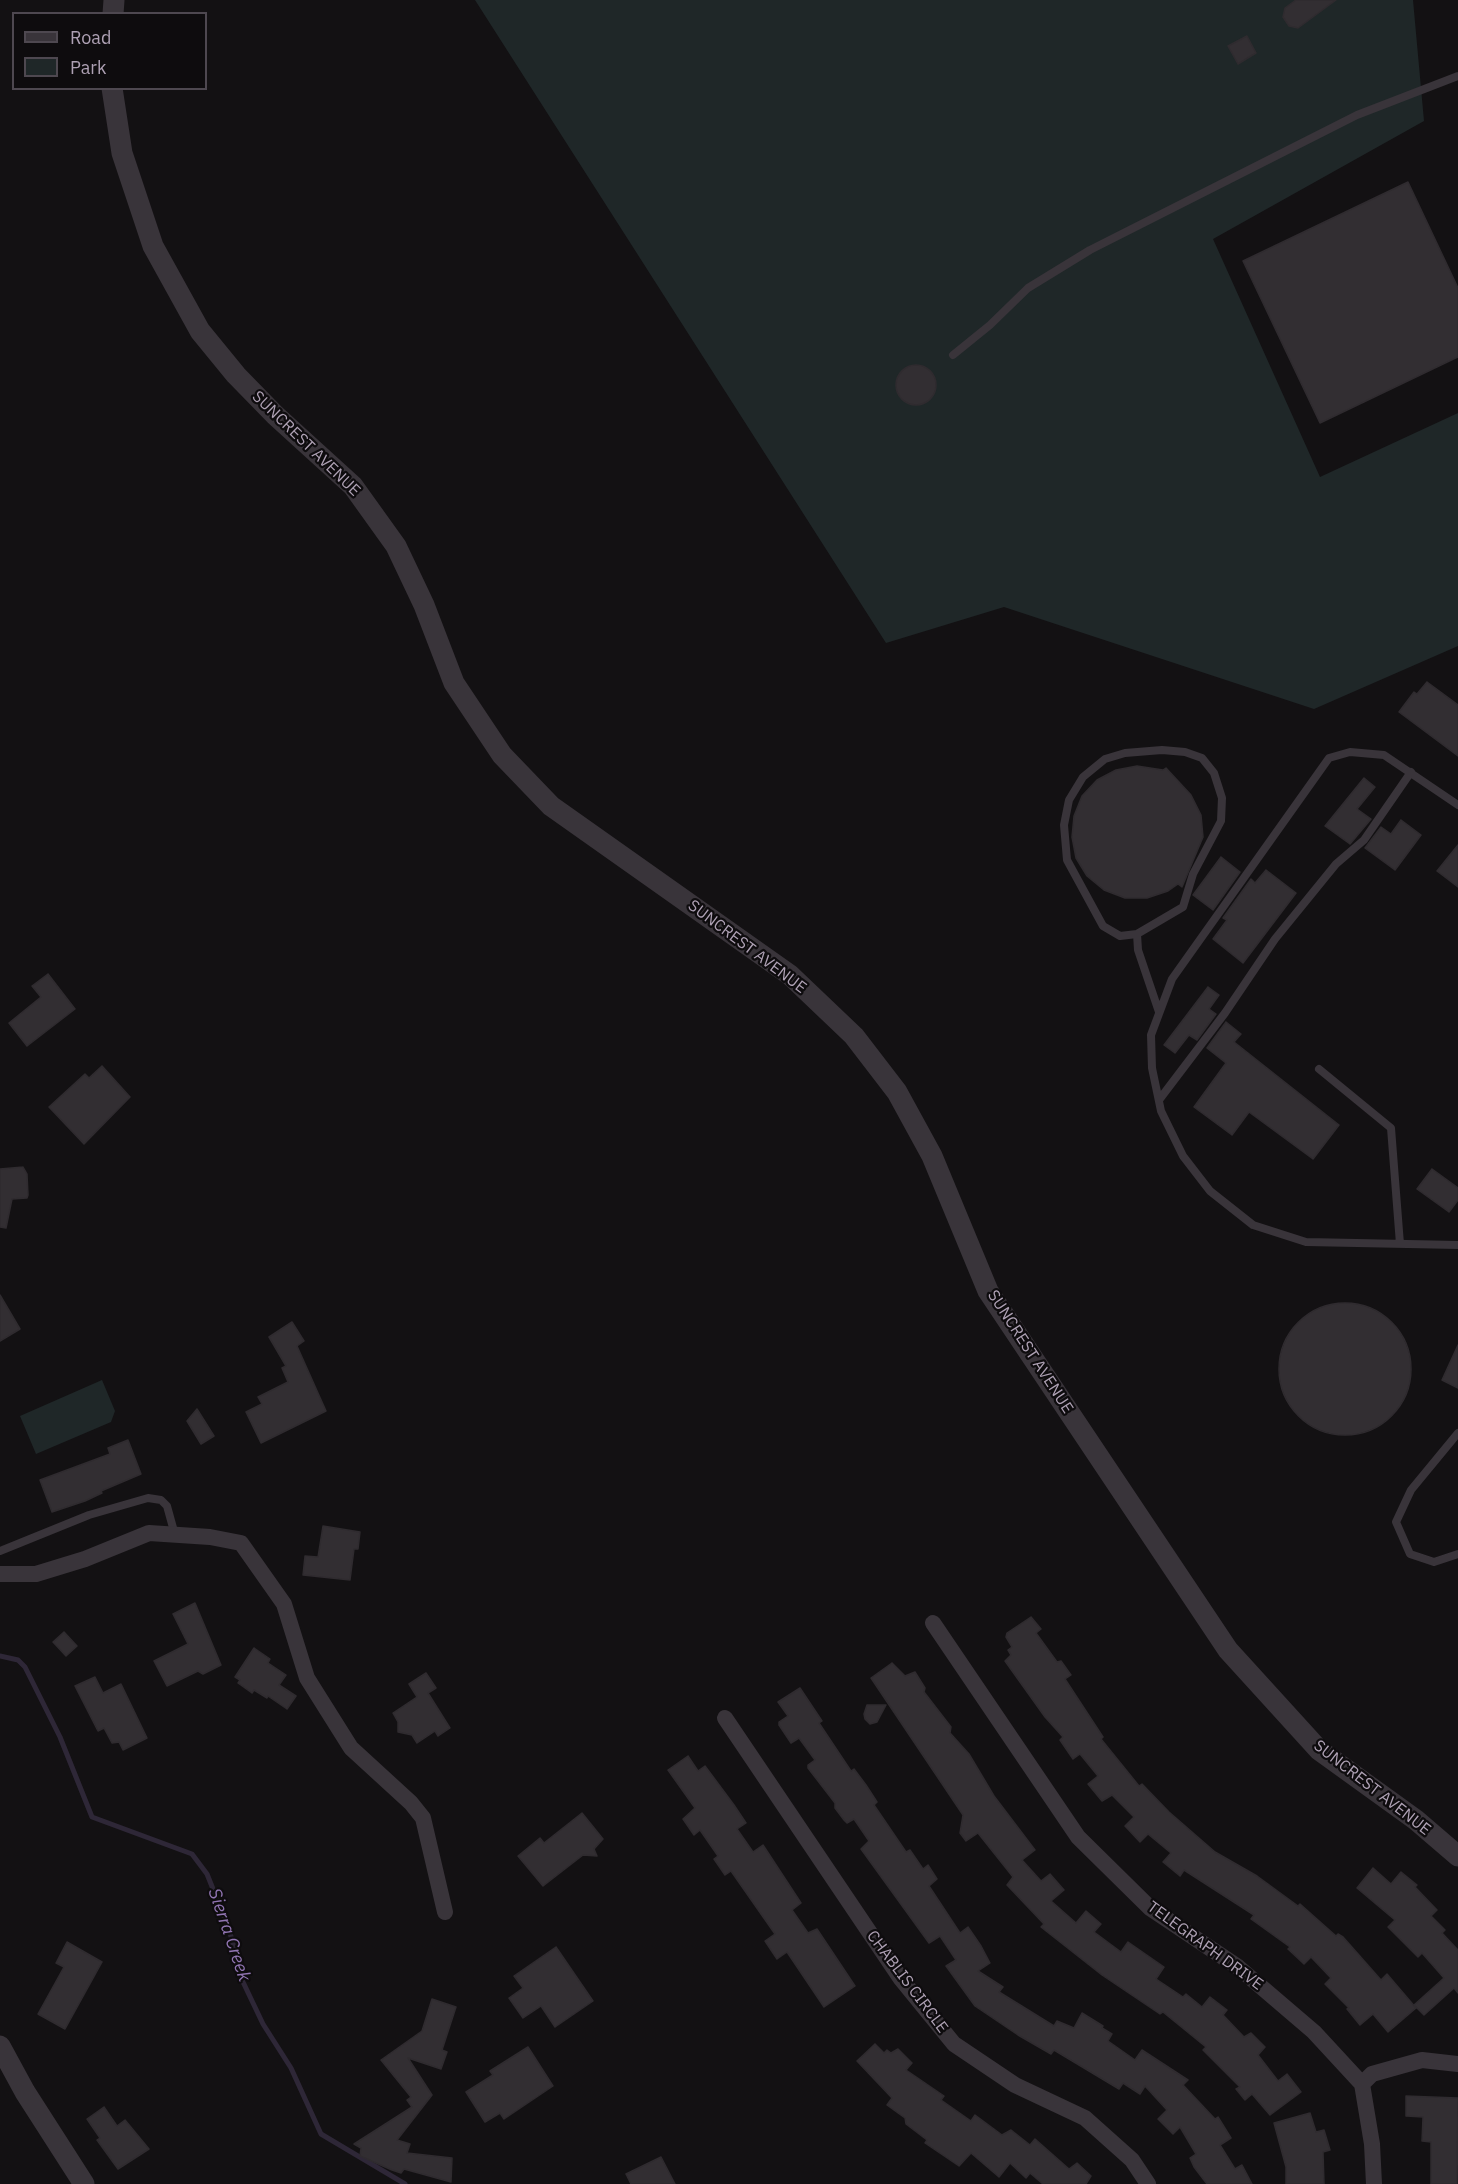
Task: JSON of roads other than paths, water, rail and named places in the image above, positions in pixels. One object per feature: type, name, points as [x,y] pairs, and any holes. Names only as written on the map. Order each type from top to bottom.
[{"type":"street","name":"SUNCREST AVENUE","points":[[112,90],[122,153],[153,246],[200,331],[267,407],[359,494],[396,546],[424,605],[453,683],[502,755],[551,806],[790,975],[854,1036],[897,1092],[932,1156],[988,1291],[1228,1650],[1319,1750],[1416,1820],[1458,1856]]},
{"type":"street","points":[[0,1574],[36,1574],[86,1559],[149,1533],[241,1543],[284,1604],[307,1677],[351,1748],[411,1803],[423,1818],[445,1912]]},
{"type":"street","name":"TELEGRAPH DRIVE","points":[[933,1623],[1078,1837],[1150,1908],[1238,1967],[1314,2032],[1362,2084]]},
{"type":"street","name":"CHABLIS CIRCLE","points":[[725,1718],[901,1979],[954,2044],[1015,2085],[1085,2118],[1131,2160],[1148,2184]]},
{"type":"street","points":[[0,2046],[25,2092],[84,2184]]},
{"type":"street","points":[[1374,2184],[1372,2144],[1362,2084],[1372,2074],[1422,2060],[1458,2064]]},
{"type":"lane","points":[[953,355],[990,325],[1028,288],[1090,250],[1357,115],[1458,76]]},
{"type":"lane","points":[[1162,750],[1185,752],[1202,758],[1214,773],[1222,798],[1221,821],[1193,874],[1183,907],[1137,934],[1120,936],[1102,926],[1067,860],[1064,825],[1069,800],[1083,777],[1105,759],[1125,753],[1162,750]]},
{"type":"lane","points":[[1458,805],[1384,755],[1350,752],[1329,758],[1172,979],[1151,1035],[1152,1068],[1161,1111],[1183,1156],[1210,1191],[1253,1225],[1305,1242],[1458,1245]]},
{"type":"lane","points":[[1159,1100],[1225,1013],[1275,939],[1336,864],[1364,840],[1411,772]]},
{"type":"lane","points":[[1137,934],[1138,950],[1159,1012]]},
{"type":"lane","points":[[1319,1069],[1391,1128],[1400,1244]]},
{"type":"lane","points":[[1458,1433],[1411,1490],[1396,1522],[1410,1554],[1434,1562],[1458,1554]]},
{"type":"lane","points":[[0,1551],[89,1515],[148,1498],[161,1500],[167,1506],[175,1535]]},
{"type":"waterway","name":"Sierra Creek","points":[[0,1656],[18,1660],[25,1667],[60,1737],[92,1817],[192,1854],[207,1874],[229,1929],[243,1982],[263,2024],[291,2068],[321,2134],[405,2184]]}]
